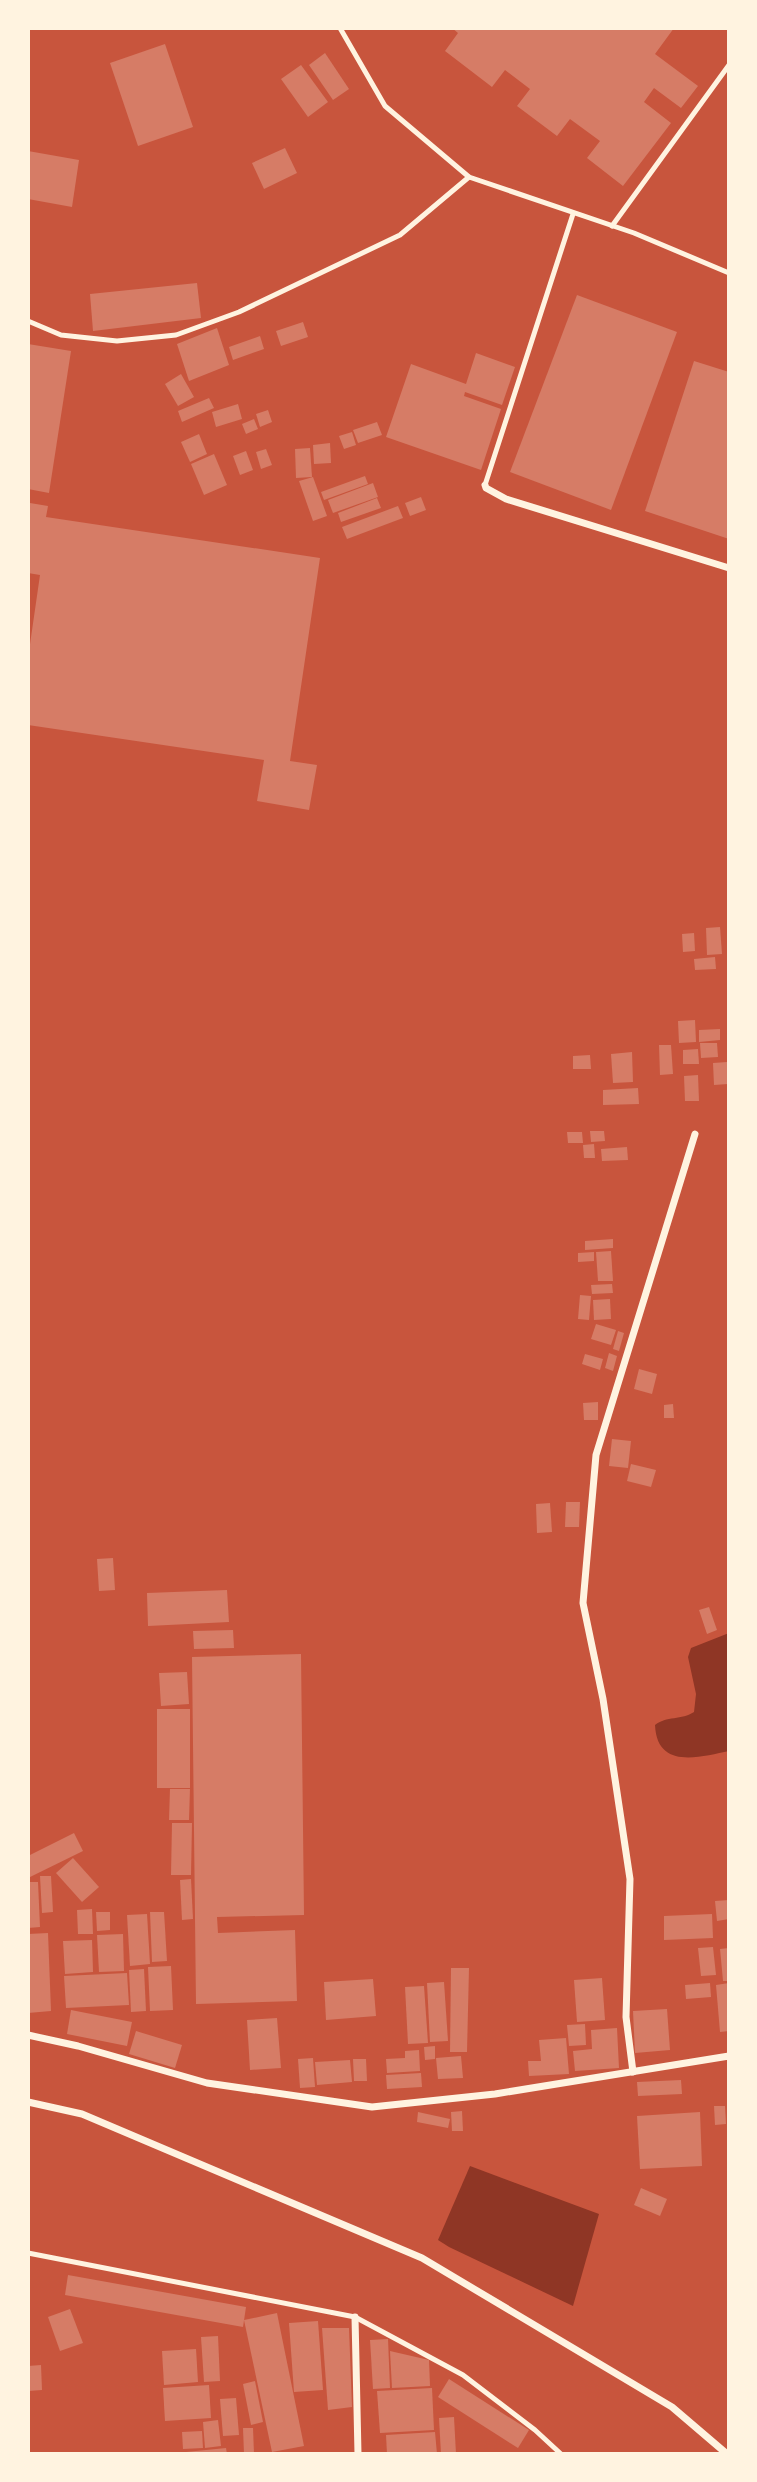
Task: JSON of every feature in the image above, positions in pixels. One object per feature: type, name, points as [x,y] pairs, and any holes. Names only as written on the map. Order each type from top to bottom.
[{"type":"street","points":[[485,485],[506,499],[729,568]]},
{"type":"street","points":[[633,2072],[626,2017],[630,1879],[603,1699],[583,1603],[596,1455],[695,1134]]},
{"type":"street","points":[[28,2035],[78,2046],[207,2083],[372,2107],[495,2094],[729,2056]]},
{"type":"street","points":[[28,2102],[82,2114],[422,2259],[672,2407],[727,2454]]},
{"type":"street","points":[[355,2317],[358,2454]]},
{"type":"lane","points":[[340,28],[385,106],[469,177],[612,226],[729,274]]},
{"type":"lane","points":[[612,226],[729,65]]},
{"type":"lane","points":[[28,321],[61,335],[117,341],[176,335],[239,312],[400,235],[469,177]]},
{"type":"lane","points":[[485,485],[573,214]]},
{"type":"lane","points":[[28,2253],[355,2317],[463,2375],[535,2430],[561,2454]]},
{"type":"shaded area","points":[[729,1633],[729,1751],[693,1757],[672,1755],[663,1749],[655,1725],[694,1712],[696,1694],[688,1657],[691,1648]]},
{"type":"shaded area","points":[[470,2166],[599,2214],[573,2306],[438,2240]]},
{"type":"building","points":[[452,28],[674,28],[655,54],[698,86],[681,108],[654,88],[644,102],[671,123],[623,186],[587,158],[600,141],[570,119],[557,136],[517,106],[530,89],[505,70],[492,87],[445,51],[458,33]]},
{"type":"building","points":[[165,44],[193,127],[138,146],[110,63]]},
{"type":"building","points":[[325,53],[349,89],[333,100],[309,65]]},
{"type":"building","points":[[301,65],[328,102],[308,117],[281,79]]},
{"type":"building","points":[[285,148],[297,173],[264,189],[252,163]]},
{"type":"building","points":[[28,151],[79,160],[72,207],[28,199]]},
{"type":"building","points":[[197,283],[201,318],[93,331],[90,294]]},
{"type":"building","points":[[577,295],[677,332],[611,510],[510,472]]},
{"type":"building","points":[[303,322],[308,337],[281,346],[276,331]]},
{"type":"building","points":[[217,328],[229,365],[189,381],[177,344]]},
{"type":"building","points":[[260,336],[264,349],[233,360],[229,347]]},
{"type":"building","points":[[28,344],[71,351],[49,493],[28,489]]},
{"type":"building","points":[[476,353],[515,367],[502,405],[465,392],[464,396],[501,409],[481,470],[386,437],[411,364],[466,384]]},
{"type":"building","points":[[694,361],[729,372],[729,539],[645,511]]},
{"type":"building","points":[[181,374],[194,397],[178,406],[165,384]]},
{"type":"building","points":[[209,398],[214,408],[182,422],[178,411]]},
{"type":"building","points":[[238,404],[242,419],[216,427],[212,412]]},
{"type":"building","points":[[268,410],[272,422],[260,427],[256,414]]},
{"type":"building","points":[[254,419],[258,429],[246,434],[242,424]]},
{"type":"building","points":[[377,422],[382,435],[358,443],[353,430]]},
{"type":"building","points":[[352,432],[356,445],[344,449],[339,436]]},
{"type":"building","points":[[199,434],[207,454],[190,462],[181,442]]},
{"type":"building","points":[[330,443],[331,463],[314,464],[313,445]]},
{"type":"building","points":[[310,448],[312,477],[296,478],[295,449]]},
{"type":"building","points":[[266,449],[272,465],[261,469],[256,452]]},
{"type":"building","points":[[246,451],[253,470],[240,475],[233,456]]},
{"type":"building","points":[[214,454],[227,485],[204,495],[191,464]]},
{"type":"building","points":[[365,476],[368,484],[324,500],[321,492]]},
{"type":"building","points":[[313,477],[327,516],[313,521],[299,481]]},
{"type":"building","points":[[373,483],[378,497],[333,513],[328,500]]},
{"type":"building","points":[[421,497],[426,510],[410,516],[405,503]]},
{"type":"building","points":[[377,498],[381,508],[341,522],[338,513]]},
{"type":"building","points":[[30,503],[48,506],[46,517],[320,558],[290,761],[317,765],[309,810],[257,801],[264,760],[28,725],[28,658],[40,575],[28,573]]},
{"type":"building","points":[[398,506],[403,518],[347,539],[342,527]]},
{"type":"building","points":[[720,927],[722,954],[707,955],[706,928]]},
{"type":"building","points":[[694,933],[695,951],[683,952],[682,934]]},
{"type":"building","points":[[715,957],[716,969],[695,970],[694,959]]},
{"type":"building","points":[[695,1020],[696,1042],[679,1043],[678,1021]]},
{"type":"building","points":[[720,1029],[720,1040],[699,1042],[699,1030]]},
{"type":"building","points":[[700,1043],[717,1043],[718,1057],[701,1058]]},
{"type":"building","points":[[659,1045],[671,1045],[673,1074],[660,1075]]},
{"type":"building","points":[[698,1049],[699,1064],[683,1064],[683,1050]]},
{"type":"building","points":[[632,1052],[633,1082],[613,1083],[611,1054]]},
{"type":"building","points":[[590,1055],[591,1069],[573,1069],[573,1056]]},
{"type":"building","points":[[727,1062],[728,1084],[714,1085],[713,1063]]},
{"type":"building","points":[[698,1075],[699,1101],[685,1101],[684,1076]]},
{"type":"building","points":[[638,1088],[639,1104],[603,1105],[603,1090]]},
{"type":"building","points":[[590,1131],[604,1131],[605,1141],[591,1142]]},
{"type":"building","points":[[567,1132],[582,1132],[583,1143],[568,1143]]},
{"type":"building","points":[[594,1144],[595,1158],[584,1158],[583,1145]]},
{"type":"building","points":[[627,1147],[628,1160],[602,1161],[601,1149]]},
{"type":"building","points":[[613,1239],[613,1248],[585,1250],[585,1241]]},
{"type":"building","points":[[611,1251],[613,1281],[598,1281],[596,1252]]},
{"type":"building","points":[[594,1252],[594,1261],[578,1262],[578,1253]]},
{"type":"building","points":[[612,1284],[613,1293],[592,1294],[591,1285]]},
{"type":"building","points":[[580,1295],[591,1296],[589,1320],[578,1319]]},
{"type":"building","points":[[610,1299],[611,1319],[594,1320],[593,1300]]},
{"type":"building","points":[[596,1324],[616,1330],[611,1345],[591,1339]]},
{"type":"building","points":[[618,1331],[624,1333],[619,1351],[613,1349]]},
{"type":"building","points":[[609,1353],[617,1356],[613,1371],[605,1368]]},
{"type":"building","points":[[585,1354],[603,1359],[600,1370],[582,1364]]},
{"type":"building","points":[[639,1369],[657,1374],[652,1394],[634,1389]]},
{"type":"building","points":[[598,1402],[598,1420],[584,1420],[583,1403]]},
{"type":"building","points":[[673,1404],[674,1418],[664,1418],[664,1405]]},
{"type":"building","points":[[612,1439],[631,1441],[628,1468],[609,1466]]},
{"type":"building","points":[[631,1464],[656,1470],[651,1487],[627,1481]]},
{"type":"building","points":[[566,1502],[580,1502],[579,1527],[565,1527]]},
{"type":"building","points":[[550,1503],[552,1532],[537,1533],[536,1504]]},
{"type":"building","points":[[113,1558],[115,1590],[99,1591],[97,1559]]},
{"type":"building","points":[[227,1590],[229,1622],[148,1626],[147,1593]]},
{"type":"building","points":[[709,1607],[717,1630],[707,1634],[699,1610]]},
{"type":"building","points":[[233,1630],[234,1648],[194,1649],[193,1631]]},
{"type":"building","points":[[301,1654],[304,1915],[217,1917],[218,1933],[295,1930],[297,2001],[196,2004],[192,1657]]},
{"type":"building","points":[[187,1672],[189,1704],[161,1706],[159,1673]]},
{"type":"building","points":[[157,1709],[190,1709],[190,1788],[157,1788]]},
{"type":"building","points":[[170,1789],[190,1789],[189,1820],[169,1820]]},
{"type":"building","points":[[172,1823],[192,1823],[191,1875],[171,1875]]},
{"type":"building","points":[[74,1833],[83,1851],[28,1878],[28,1856]]},
{"type":"building","points":[[73,1858],[99,1887],[82,1902],[56,1873]]},
{"type":"building","points":[[40,1876],[51,1876],[53,1912],[42,1913]]},
{"type":"building","points":[[191,1879],[193,1919],[182,1920],[180,1880]]},
{"type":"building","points":[[28,1882],[38,1882],[40,1927],[28,1928]]},
{"type":"building","points":[[729,1900],[729,1919],[717,1921],[715,1901]]},
{"type":"building","points":[[92,1909],[93,1934],[78,1934],[77,1910]]},
{"type":"building","points":[[96,1912],[110,1912],[110,1930],[97,1931]]},
{"type":"building","points":[[150,1912],[164,1912],[167,1961],[152,1962]]},
{"type":"building","points":[[147,1914],[150,1964],[130,1966],[127,1915]]},
{"type":"building","points":[[712,1914],[713,1938],[664,1940],[664,1916]]},
{"type":"building","points":[[48,1933],[51,2011],[28,2013],[28,1934]]},
{"type":"building","points":[[123,1934],[124,1971],[99,1972],[97,1935]]},
{"type":"building","points":[[92,1940],[93,1972],[65,1974],[63,1941]]},
{"type":"building","points":[[713,1947],[716,1975],[701,1976],[698,1948]]},
{"type":"building","points":[[729,1948],[729,1981],[723,1981],[720,1949]]},
{"type":"building","points":[[171,1966],[173,2010],[150,2011],[148,1967]]},
{"type":"building","points":[[451,1968],[469,1968],[467,2052],[450,2052]]},
{"type":"building","points":[[144,1969],[146,2011],[131,2012],[129,1970]]},
{"type":"building","points":[[127,1973],[129,2005],[66,2008],[64,1976]]},
{"type":"building","points":[[602,1978],[605,2020],[577,2022],[574,1980]]},
{"type":"building","points":[[373,1979],[376,2016],[326,2020],[324,1982]]},
{"type":"building","points":[[444,1982],[448,2041],[430,2042],[427,1983]]},
{"type":"building","points":[[710,1983],[711,1997],[686,1999],[685,1985]]},
{"type":"building","points":[[729,1983],[729,2031],[720,2032],[716,1985]]},
{"type":"building","points":[[424,1986],[428,2043],[408,2044],[405,1987]]},
{"type":"building","points":[[667,2009],[670,2050],[635,2053],[633,2011]]},
{"type":"building","points":[[71,2010],[132,2022],[127,2046],[67,2034]]},
{"type":"building","points":[[277,2018],[281,2068],[250,2070],[247,2020]]},
{"type":"building","points":[[585,2024],[586,2045],[569,2046],[567,2025]]},
{"type":"building","points":[[617,2028],[619,2068],[575,2071],[573,2051],[592,2049],[591,2030]]},
{"type":"building","points":[[136,2031],[182,2045],[175,2068],[129,2054]]},
{"type":"building","points":[[566,2038],[569,2074],[529,2076],[528,2061],[541,2061],[539,2040]]},
{"type":"building","points":[[435,2046],[435,2059],[425,2060],[424,2047]]},
{"type":"building","points":[[419,2050],[420,2071],[387,2073],[386,2059],[405,2058],[405,2051]]},
{"type":"building","points":[[461,2056],[463,2078],[438,2079],[436,2058]]},
{"type":"building","points":[[313,2058],[315,2087],[300,2088],[298,2059]]},
{"type":"building","points":[[353,2059],[366,2059],[367,2081],[354,2081]]},
{"type":"building","points":[[350,2060],[352,2082],[317,2085],[315,2062]]},
{"type":"building","points":[[421,2073],[422,2087],[387,2089],[386,2075]]},
{"type":"building","points":[[681,2080],[682,2094],[638,2096],[637,2082]]},
{"type":"building","points":[[714,2106],[725,2106],[726,2124],[715,2125]]},
{"type":"building","points":[[462,2111],[463,2131],[452,2131],[451,2112]]},
{"type":"building","points":[[418,2112],[450,2119],[448,2128],[417,2122]]},
{"type":"building","points":[[700,2112],[702,2166],[640,2169],[637,2116]]},
{"type":"building","points":[[641,2188],[667,2199],[660,2216],[634,2205]]},
{"type":"building","points":[[68,2275],[246,2307],[243,2327],[65,2295]]},
{"type":"building","points":[[70,2309],[83,2343],[60,2351],[48,2317]]},
{"type":"building","points":[[277,2313],[304,2446],[272,2452],[244,2320]]},
{"type":"building","points":[[318,2321],[323,2390],[294,2392],[289,2323]]},
{"type":"building","points":[[322,2328],[349,2328],[352,2407],[328,2410]]},
{"type":"building","points":[[218,2336],[220,2381],[204,2382],[201,2337]]},
{"type":"building","points":[[388,2339],[390,2388],[373,2389],[370,2340]]},
{"type":"building","points":[[196,2349],[198,2382],[164,2385],[162,2351]]},
{"type":"building","points":[[390,2351],[429,2360],[430,2386],[392,2388]]},
{"type":"building","points":[[41,2365],[42,2390],[28,2391],[28,2366]]},
{"type":"building","points":[[449,2379],[529,2430],[518,2448],[438,2397]]},
{"type":"building","points":[[255,2381],[263,2422],[251,2425],[243,2384]]},
{"type":"building","points":[[209,2385],[211,2418],[165,2421],[163,2388]]},
{"type":"building","points":[[432,2388],[434,2430],[380,2433],[377,2391]]},
{"type":"building","points":[[236,2398],[239,2435],[223,2436],[220,2399]]},
{"type":"building","points":[[454,2417],[456,2454],[441,2454],[439,2418]]},
{"type":"building","points":[[218,2420],[221,2446],[205,2448],[203,2422]]},
{"type":"building","points":[[243,2428],[253,2428],[254,2454],[244,2454]]},
{"type":"building","points":[[202,2431],[203,2448],[183,2449],[182,2432]]},
{"type":"building","points":[[435,2432],[437,2454],[387,2454],[386,2435]]},
{"type":"building","points":[[226,2448],[227,2454],[186,2454],[186,2452]]}]
